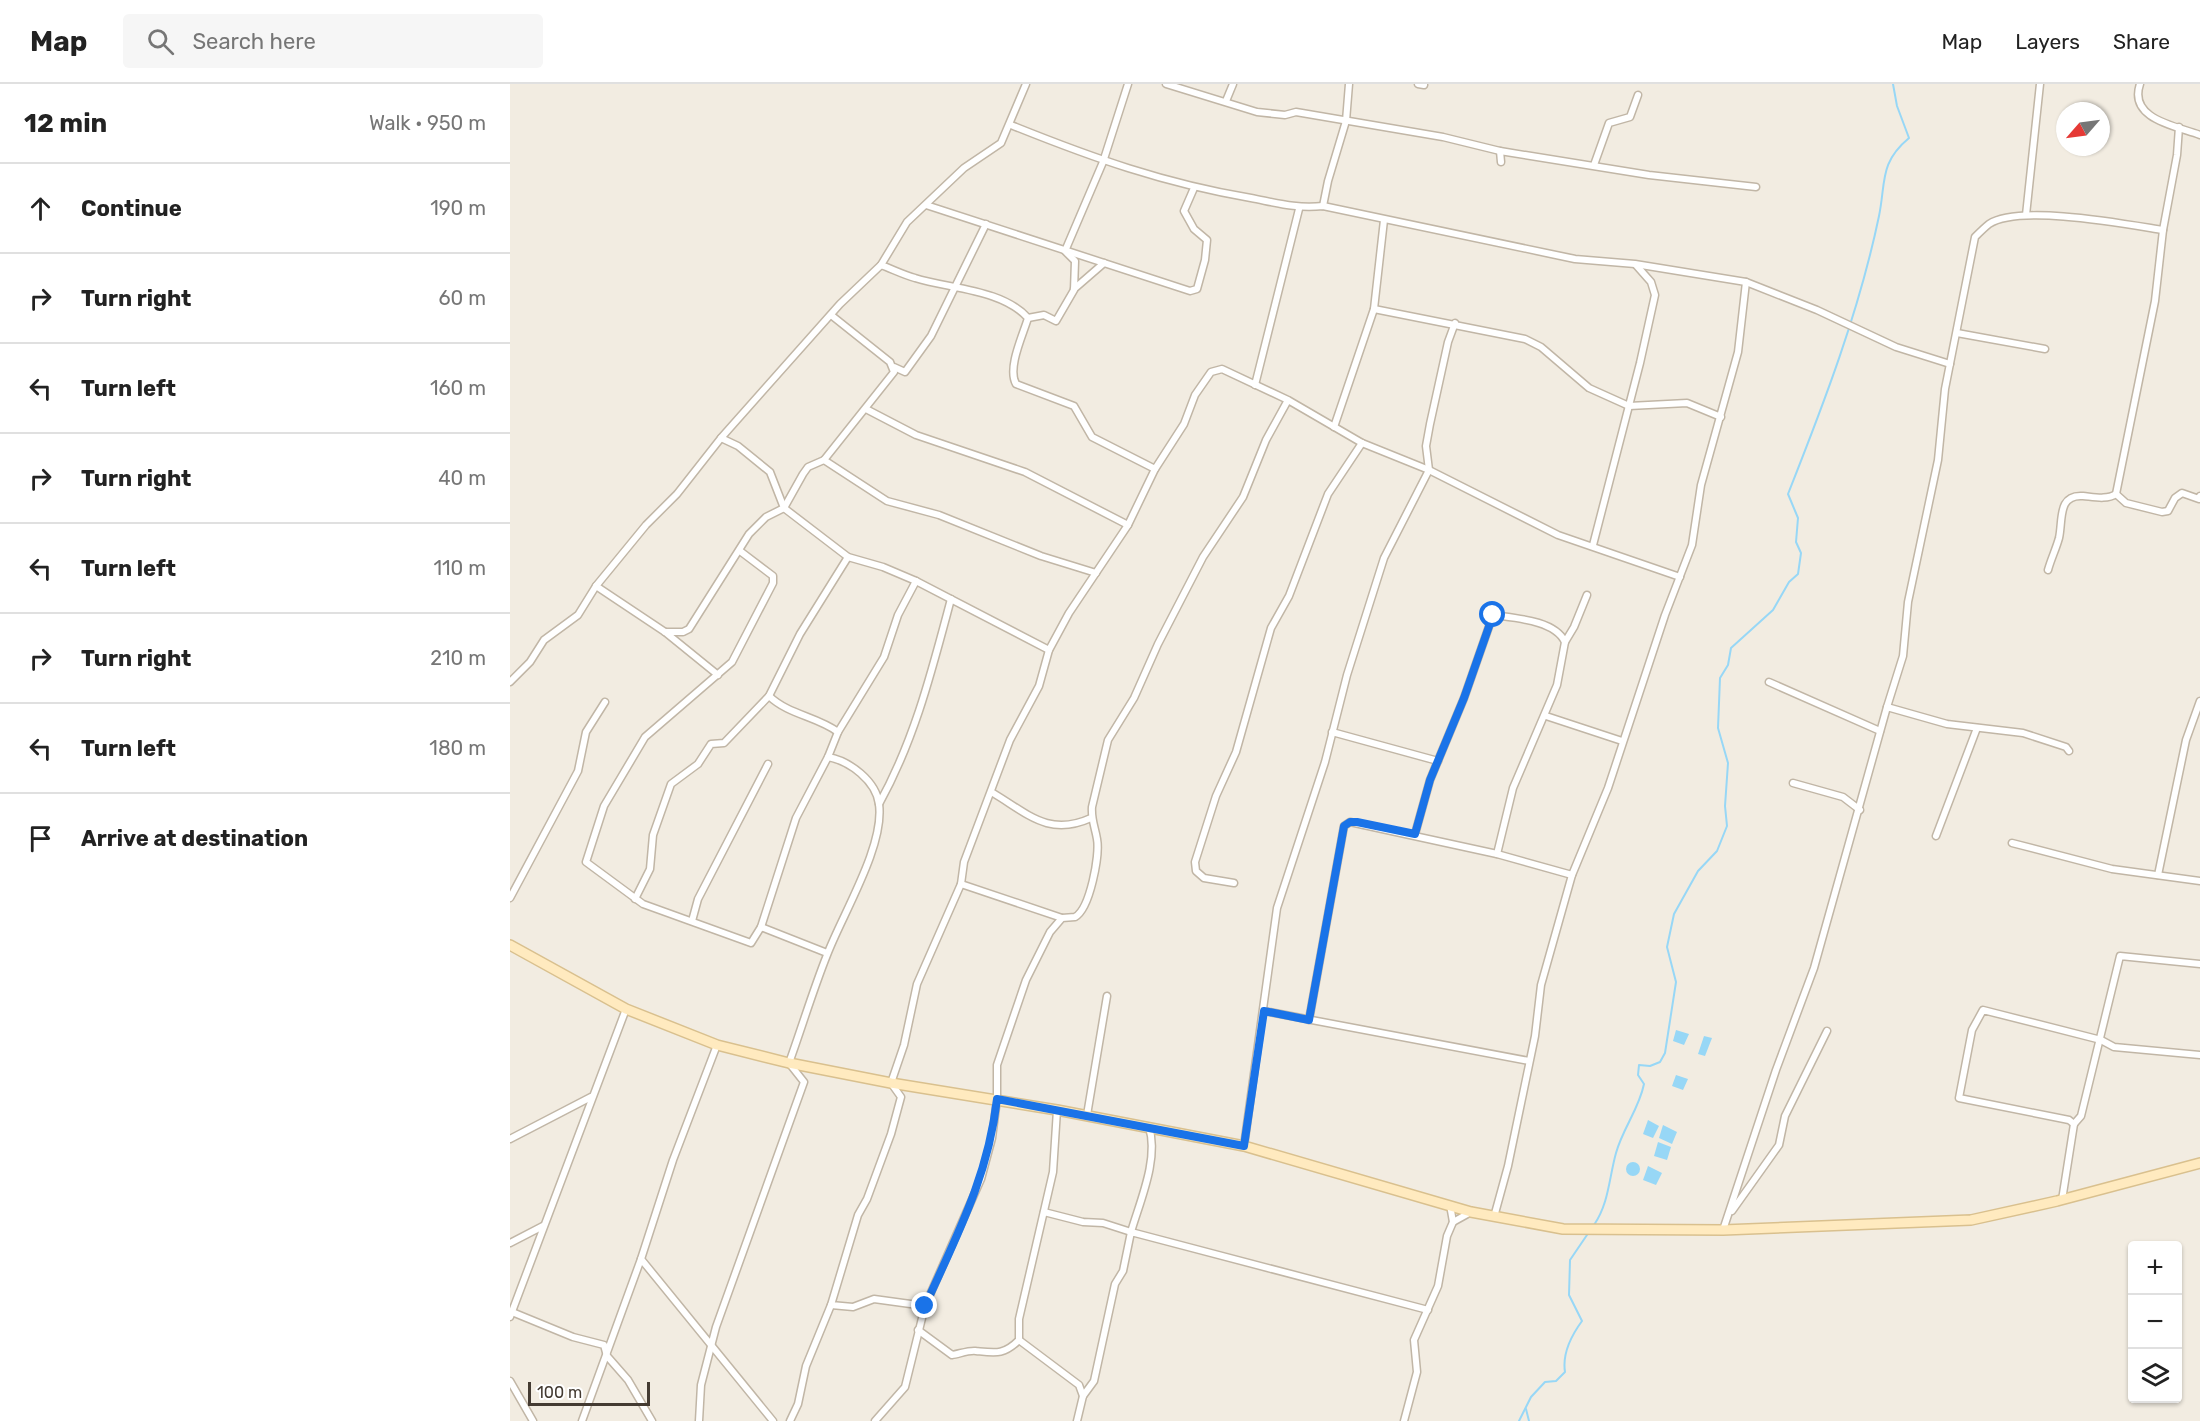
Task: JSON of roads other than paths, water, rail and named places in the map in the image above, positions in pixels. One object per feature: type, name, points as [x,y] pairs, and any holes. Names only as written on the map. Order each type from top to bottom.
[{"type":"main road","points":[[510,945],[626,1009],[717,1045],[789,1063],[891,1083],[1087,1115],[1244,1146],[1471,1212],[1563,1229],[1723,1230],[1971,1220],[2062,1200],[2200,1162]]},
{"type":"street","points":[[510,682],[530,662],[544,640],[578,615],[596,586],[721,438],[831,315],[880,265],[907,222],[963,168],[1001,143],[1011,125],[1026,84]]},
{"type":"street","points":[[1065,251],[1103,162],[1128,84]]},
{"type":"street","points":[[1166,84],[1257,112],[1285,115],[1296,112],[1443,137],[1500,151],[1649,175],[1756,187]]},
{"type":"street","points":[[1226,101],[1233,84]]},
{"type":"street","points":[[1323,206],[1346,121],[1349,84]]},
{"type":"street","points":[[2026,215],[2040,84]]},
{"type":"street","points":[[2140,84],[2137,93],[2142,110],[2148,116],[2200,135]]},
{"type":"street","points":[[1594,165],[1609,123],[1629,117],[1638,95]]},
{"type":"street","points":[[1011,125],[1103,162],[1194,188],[1299,209],[1323,206],[1575,259],[1635,264],[1746,282],[1816,310],[1896,347],[1950,364]]},
{"type":"street","points":[[2048,570],[2059,537],[2061,513],[2068,499],[2075,495],[2110,498],[2116,494],[2155,301],[2163,230],[2177,155],[2179,127]]},
{"type":"street","points":[[1500,151],[1501,162]]},
{"type":"street","points":[[926,205],[1190,291],[1197,289],[1205,260],[1207,240],[1194,229],[1184,211],[1194,188]]},
{"type":"street","points":[[1255,385],[1299,209]]},
{"type":"street","points":[[1723,1230],[1776,1070],[1815,968],[1880,730],[1903,656],[1908,602],[1938,460],[1950,364],[1975,237],[1990,223],[2026,215],[2091,219],[2163,230]]},
{"type":"street","points":[[1334,427],[1374,309],[1384,219]]},
{"type":"street","points":[[831,315],[894,367],[905,372],[931,336],[986,224]]},
{"type":"street","points":[[1065,251],[1075,261],[1074,290]]},
{"type":"street","points":[[880,265],[915,278],[996,298],[1028,318],[1044,315],[1056,321],[1074,290],[1104,263]]},
{"type":"street","points":[[1593,545],[1655,295],[1651,282],[1635,264]]},
{"type":"street","points":[[1494,1217],[1508,1166],[1529,1061],[1541,985],[1572,875],[1608,788],[1622,741],[1692,545],[1701,484],[1738,352],[1746,282]]},
{"type":"street","points":[[1374,309],[1455,323],[1533,343],[1589,388],[1629,406],[1687,403],[1721,417]]},
{"type":"street","points":[[1028,318],[1014,369],[1013,379],[1017,384],[1074,406],[1092,437],[1155,469]]},
{"type":"street","points":[[1244,1146],[1277,908],[1300,835],[1313,803],[1347,675],[1384,558],[1429,471],[1426,446],[1448,342],[1455,323]]},
{"type":"street","points":[[1957,333],[2045,350]]},
{"type":"street","points":[[665,632],[684,632],[689,629],[749,534],[766,517],[784,508],[808,467],[824,460],[894,372],[894,367]]},
{"type":"street","points":[[790,1421],[798,1404],[806,1366],[831,1305],[858,1215],[867,1199],[891,1134],[901,1097],[891,1083],[904,1045],[916,984],[961,884],[964,862],[993,793],[1010,740],[1039,686],[1049,650],[1069,613],[1128,525],[1155,469],[1184,424],[1195,395],[1211,372],[1222,369],[1288,400],[1362,443],[1429,471],[1558,535],[1593,545],[1680,577]]},
{"type":"street","points":[[961,884],[1062,918],[1080,915],[1094,877],[1097,840],[1091,818],[1108,740],[1134,698],[1158,644],[1203,558],[1243,497],[1266,440],[1288,400]]},
{"type":"street","points":[[866,409],[916,435],[1025,472],[1128,525]]},
{"type":"street","points":[[721,438],[738,446],[770,472],[784,508],[848,557],[883,567],[916,581],[1049,650]]},
{"type":"street","points":[[1234,883],[1204,878],[1196,871],[1195,862],[1216,796],[1236,752],[1270,628],[1289,596],[1328,494],[1362,443]]},
{"type":"street","points":[[824,460],[887,501],[939,515],[1041,556],[1096,573]]},
{"type":"street","points":[[2116,494],[2126,503],[2162,512],[2168,511],[2175,498],[2182,493],[2199,500],[2200,496]]},
{"type":"street","points":[[740,551],[773,576],[773,583],[732,662],[645,737],[604,806],[586,862],[635,899],[661,913],[692,921],[751,943],[761,927],[796,818],[828,757],[838,732],[884,657],[898,615],[916,581]]},
{"type":"street","points":[[635,899],[650,869],[653,835],[671,784],[698,764],[711,744],[724,743],[769,696],[800,634],[848,557]]},
{"type":"street","points":[[596,586],[665,632],[718,675]]},
{"type":"street","points":[[1497,854],[1513,788],[1546,716],[1557,685],[1565,642],[1587,595]]},
{"type":"street","points":[[879,804],[900,766],[920,714],[951,599]]},
{"type":"street","points":[[1415,834],[1430,780],[1468,689],[1493,615],[1526,620],[1554,630],[1565,642]]},
{"type":"street","points":[[1769,682],[1880,730]]},
{"type":"street","points":[[769,696],[780,706],[822,721],[838,732]]},
{"type":"street","points":[[2158,875],[2186,740],[2200,701]]},
{"type":"street","points":[[510,898],[578,771],[586,732],[605,702]]},
{"type":"street","points":[[1887,707],[1947,724],[2023,734],[2066,747],[2069,751]]},
{"type":"street","points":[[1546,716],[1622,741]]},
{"type":"street","points":[[1936,836],[1977,728]]},
{"type":"street","points":[[1332,732],[1438,761]]},
{"type":"street","points":[[699,1421],[701,1385],[711,1347],[804,1082],[789,1063],[827,952],[868,859],[879,821],[879,804],[875,788],[860,772],[838,759],[828,757]]},
{"type":"street","points":[[692,921],[698,899],[768,764]]},
{"type":"street","points":[[1792,783],[1843,797],[1860,810]]},
{"type":"street","points":[[993,793],[1045,824],[1066,827],[1091,818]]},
{"type":"street","points":[[1309,1020],[1344,826],[1350,822],[1415,834],[1572,875]]},
{"type":"street","points":[[2012,843],[2112,869],[2200,881]]},
{"type":"street","points":[[876,1421],[905,1387],[925,1306],[974,1199],[992,1138],[997,1099],[997,1065],[1026,980],[1050,932],[1062,918]]},
{"type":"street","points":[[761,927],[827,952]]},
{"type":"street","points":[[2062,1200],[2074,1124],[2081,1116],[2120,956],[2200,964]]},
{"type":"street","points":[[1087,1115],[1107,996]]},
{"type":"street","points":[[626,1009],[511,1314],[573,1337],[604,1345],[607,1356],[628,1380],[652,1421]]},
{"type":"street","points":[[2074,1124],[2069,1120],[2014,1107],[1959,1098],[1972,1030],[1983,1010],[2100,1041],[2114,1047],[2200,1055]]},
{"type":"street","points":[[1264,1011],[1529,1061]]},
{"type":"street","points":[[1728,1216],[1779,1145],[1785,1116],[1827,1031]]},
{"type":"street","points":[[582,1421],[641,1260],[673,1160],[717,1045]]},
{"type":"street","points":[[510,1139],[592,1097]]},
{"type":"street","points":[[918,1330],[952,1354],[1008,1351],[1019,1340],[1019,1319],[1053,1172],[1057,1110]]},
{"type":"street","points":[[1077,1421],[1083,1396],[1094,1381],[1115,1284],[1123,1271],[1146,1177],[1152,1139],[1149,1127]]},
{"type":"street","points":[[1404,1421],[1417,1372],[1414,1340],[1438,1286],[1446,1243],[1453,1222],[1450,1205]]},
{"type":"street","points":[[1044,1212],[1083,1222],[1103,1223],[1428,1310]]},
{"type":"street","points":[[1453,1222],[1471,1212]]},
{"type":"street","points":[[510,1243],[544,1226]]},
{"type":"street","points":[[641,1260],[773,1421]]},
{"type":"street","points":[[831,1305],[853,1307],[874,1299],[925,1306]]},
{"type":"street","points":[[1019,1340],[1079,1385],[1083,1396]]},
{"type":"street","points":[[510,1381],[533,1421]]},
{"type":"water","points":[[1676,1030],[1689,1034],[1684,1045],[1673,1041]]},
{"type":"water","points":[[1704,1036],[1712,1038],[1705,1056],[1698,1054]]},
{"type":"water","points":[[1676,1075],[1688,1079],[1683,1090],[1672,1086]]},
{"type":"water","points":[[1648,1120],[1659,1126],[1653,1138],[1643,1134]]},
{"type":"water","points":[[1663,1125],[1677,1132],[1672,1144],[1659,1138]]},
{"type":"water","points":[[1658,1142],[1671,1147],[1667,1160],[1654,1156]]},
{"type":"water","points":[[1630,1162],[1636,1162],[1640,1169],[1636,1176],[1630,1176],[1626,1172],[1626,1166]]},
{"type":"water","points":[[1648,1166],[1662,1173],[1656,1185],[1643,1180]]},
{"type":"waterway","points":[[1594,1225],[1606,1199],[1619,1144],[1642,1093],[1644,1084],[1638,1075],[1639,1065],[1650,1066],[1660,1062],[1665,1053],[1676,982],[1667,947],[1674,914],[1698,871],[1717,851],[1727,826],[1725,806],[1728,763],[1718,728],[1720,678],[1728,665],[1731,648],[1773,610],[1789,582],[1798,574],[1801,553],[1796,542],[1798,518],[1788,494],[1851,322],[1871,252],[1888,165],[1899,147],[1909,138],[1897,106],[1893,84]]},
{"type":"waterway","points":[[1519,1421],[1531,1397],[1545,1382],[1556,1381],[1565,1372],[1568,1345],[1582,1321],[1569,1295],[1570,1260],[1589,1232]]},
{"type":"waterway","points":[[1526,1409],[1529,1421]]}]
